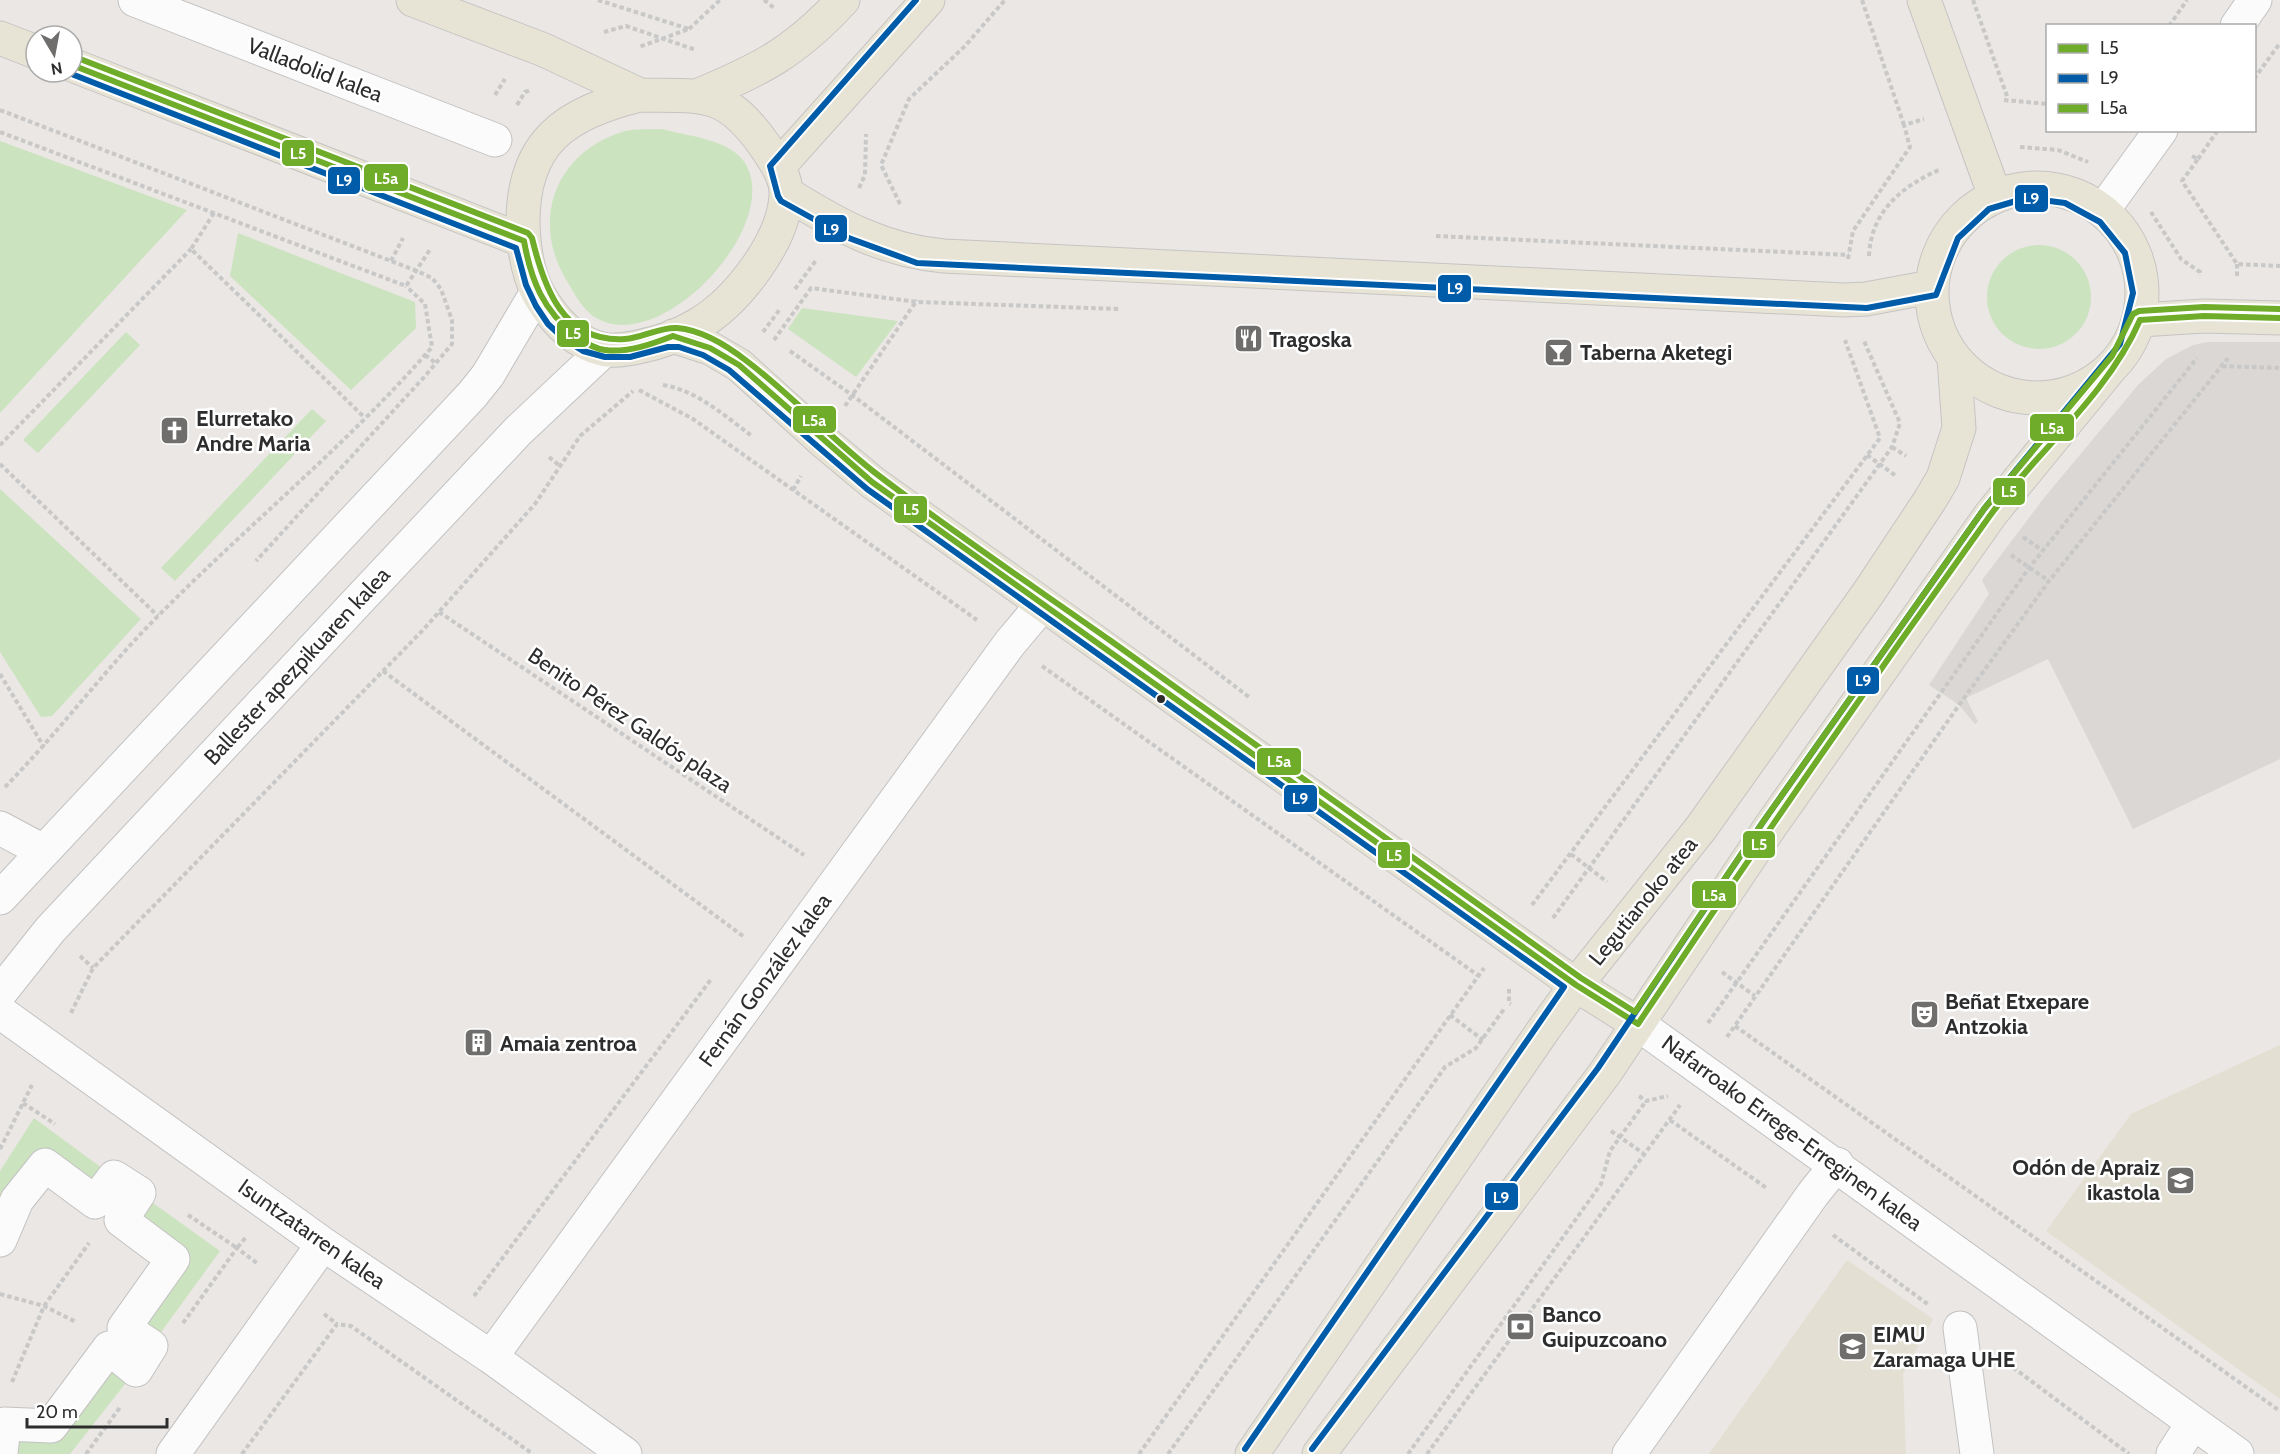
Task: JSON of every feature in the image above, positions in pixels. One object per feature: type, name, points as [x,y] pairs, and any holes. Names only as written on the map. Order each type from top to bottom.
[{"type":"main road","points":[[413,0],[544,50],[640,95]]},
{"type":"main road","points":[[697,96],[754,72],[792,48],[814,31],[843,0]]},
{"type":"main road","points":[[927,0],[783,180],[772,245],[719,310],[698,325],[651,344],[603,350],[584,342],[556,322],[537,292],[527,262],[524,241],[523,197],[535,157],[551,136],[578,117],[606,103],[640,95],[697,96],[723,103],[747,121],[783,180],[841,227],[888,247],[918,254],[1855,299],[1931,287]]},
{"type":"main road","points":[[1924,0],[1995,196]]},
{"type":"main road","points":[[0,38],[24,47]]},
{"type":"main road","points":[[84,70],[524,241]]},
{"type":"main road","points":[[1319,1454],[1592,1090],[1770,827],[1991,514],[2128,348],[2139,320],[2143,290],[2138,260],[2124,232],[2103,210],[2062,191],[2039,188],[1995,196],[1962,218],[1950,232],[1934,267],[1931,287],[1935,321],[1954,359],[1975,379],[2000,393],[2028,399],[2057,397],[2084,388],[2108,371]]},
{"type":"main road","points":[[2139,320],[2204,316],[2280,318]]},
{"type":"main road","name":"Nafarroako Errege-Erreginen kalea","points":[[674,336],[710,348],[739,365],[872,482],[1576,985],[1638,1024]]},
{"type":"main road","name":"Legutianoko atea","points":[[1252,1454],[1576,985],[1701,828],[1869,592],[1930,500],[1943,478],[1959,428],[1954,359]]},
{"type":"street","name":"Valladolid kalea","points":[[135,0],[495,140]]},
{"type":"street","points":[[2237,24],[2255,0]]},
{"type":"street","points":[[2103,210],[2159,134]]},
{"type":"street","points":[[0,898],[472,395],[488,375],[537,292]]},
{"type":"street","name":"Ballester apezpikuaren kalea","points":[[0,993],[50,930],[357,602],[518,432],[603,350]]},
{"type":"street","name":"Fernán González kalea","points":[[492,1357],[1010,644],[1042,605]]},
{"type":"street","points":[[0,828],[43,851]]},
{"type":"street","name":"Isuntzatarren kalea","points":[[0,1012],[323,1244],[492,1357],[625,1454]]},
{"type":"street","name":"Nafarroako Errege-Erreginen kalea","points":[[1638,1024],[1837,1164],[2237,1454]]},
{"type":"street","points":[[1629,1454],[1813,1194],[1837,1164]]},
{"type":"street","points":[[0,1240],[17,1200],[45,1165],[95,1202],[114,1177],[139,1193],[121,1220],[174,1259],[124,1328],[151,1346],[136,1370],[109,1348],[51,1426],[4,1424],[1,1454]]},
{"type":"street","points":[[173,1454],[323,1244]]},
{"type":"street","points":[[1960,1328],[1977,1454]]},
{"type":"street","points":[[2174,1454],[2193,1423]]},
{"type":"path","points":[[689,29],[720,0]]},
{"type":"path","points":[[902,208],[881,165],[909,99],[965,46],[1005,0]]},
{"type":"path","points":[[1138,1454],[1479,976],[1519,944],[1892,447],[1900,423],[1863,338],[1849,255],[1852,231],[1910,147],[1862,0]]},
{"type":"path","points":[[1973,0],[2008,99]]},
{"type":"path","points":[[2170,24],[2187,0]]},
{"type":"path","points":[[2256,76],[2280,43]]},
{"type":"path","points":[[1904,125],[1962,108],[2008,99],[2046,104]]},
{"type":"path","points":[[0,110],[417,271],[432,278],[448,304],[452,320],[452,344],[253,563]]},
{"type":"path","points":[[0,132],[406,286],[425,304],[432,347],[364,417],[158,616],[44,747],[0,792]]},
{"type":"path","points":[[2217,132],[2182,181],[2236,264],[2280,266]]},
{"type":"path","points":[[2159,134],[2198,159]]},
{"type":"path","points":[[1427,1454],[1695,1063],[2029,568],[2208,342],[2200,272],[2181,259],[2135,189],[2084,159],[2058,150],[2004,147],[1978,153],[1909,185],[1883,212],[1870,234],[1855,299],[1843,333],[1880,438],[1519,944]]},
{"type":"path","points":[[0,445],[191,249],[214,213]]},
{"type":"path","points":[[406,286],[452,214]]},
{"type":"path","points":[[1428,236],[1849,255]]},
{"type":"path","points":[[391,261],[403,238]]},
{"type":"path","points":[[191,249],[364,417]]},
{"type":"path","points":[[792,293],[819,256]]},
{"type":"path","points":[[1130,309],[917,302],[811,288],[772,339],[852,395],[1252,700]]},
{"type":"path","points":[[653,384],[674,387],[711,407],[786,302]]},
{"type":"path","points":[[792,490],[852,395],[917,302]]},
{"type":"path","points":[[1656,1098],[1735,1026],[1959,705],[2042,591],[2235,350]]},
{"type":"path","points":[[2222,366],[2280,368]]},
{"type":"path","points":[[0,1149],[93,968],[383,672],[535,504],[580,436],[636,389],[693,419],[978,621],[971,631]]},
{"type":"path","points":[[0,464],[158,616]]},
{"type":"path","name":"Benito Pérez Galdós plaza","points":[[439,612],[804,855]]},
{"type":"path","points":[[1010,644],[1479,976]]},
{"type":"path","points":[[383,672],[743,936]]},
{"type":"path","points":[[0,674],[44,747]]},
{"type":"path","points":[[797,864],[811,846]]},
{"type":"path","points":[[736,945],[750,927]]},
{"type":"path","points":[[471,1299],[715,973]]},
{"type":"path","points":[[1168,1454],[1445,1067],[1476,1048],[1509,1003]]},
{"type":"path","points":[[72,1012],[81,1018]]},
{"type":"path","points":[[1735,1026],[2280,1412]]},
{"type":"path","points":[[1408,1454],[1601,1184],[1610,1152],[1646,1101]]},
{"type":"path","points":[[9,1390],[44,1306],[96,1233]]},
{"type":"path","points":[[181,1325],[237,1248],[337,1324],[351,1326],[533,1454]]},
{"type":"path","points":[[242,1454],[337,1324]]},
{"type":"path","points":[[1960,1328],[2129,1454]]},
{"type":"path","points":[[86,1454],[126,1400]]},
{"type":"shaded area","points":[[2208,342],[2280,342],[2280,759],[2133,829],[2048,659],[1966,698],[1978,722],[1975,724],[1959,705],[1929,685],[1989,594],[1982,580],[2044,498],[2138,385],[2166,359],[2193,345]]},
{"type":"shaded area","name":"Odón de Apraiz ikastola","points":[[2280,1045],[2280,1399],[2046,1231],[2131,1114]]},
{"type":"shaded area","name":"EIMU Zaramaga UHE","points":[[1847,1260],[1933,1319],[1903,1374],[1906,1454],[1709,1454]]},
{"type":"green space","points":[[662,129],[719,144],[738,155],[745,163],[752,189],[747,218],[733,248],[710,277],[684,301],[654,318],[625,325],[598,319],[580,303],[556,258],[551,235],[550,213],[556,192],[565,173],[580,156],[599,142],[622,132]]},
{"type":"green space","points":[[0,141],[187,210],[0,413]]},
{"type":"green space","points":[[238,233],[415,302],[416,328],[351,390],[230,276]]},
{"type":"green space","points":[[2039,245],[2059,249],[2076,260],[2087,277],[2091,297],[2087,317],[2076,334],[2059,345],[2039,349],[2019,345],[2002,334],[1991,317],[1987,297],[1991,277],[2002,260],[2019,249]]},
{"type":"green space","points":[[802,308],[898,321],[856,377],[788,329]]},
{"type":"green space","points":[[126,332],[140,345],[38,453],[23,440]]},
{"type":"green space","points":[[312,409],[326,421],[175,581],[161,568]]},
{"type":"green space","points":[[0,489],[141,619],[52,716],[41,717],[0,652]]},
{"type":"green space","points":[[34,1118],[114,1177],[95,1202],[45,1165],[0,1240],[0,1171]]},
{"type":"green space","points":[[139,1193],[220,1251],[151,1346],[124,1328],[173,1259],[121,1220]]},
{"type":"green space","points":[[109,1348],[136,1370],[70,1454],[1,1454],[4,1424],[51,1426]]},
{"type":"transit line","name":"L9","points":[[916,0],[770,166],[781,201],[846,237],[917,263],[1867,308],[1936,295],[1958,238],[1989,209],[2026,198],[2065,203],[2100,222],[2125,253],[2133,293],[2120,344],[1984,509],[1763,822],[1598,1068],[1312,1449]]},
{"type":"transit line","name":"L5a","points":[[84,60],[528,233],[532,238],[550,293],[571,322],[586,332],[604,338],[625,339],[677,328],[696,332],[724,345],[765,375],[861,462],[936,518],[1581,978],[1635,1012],[1763,822],[1984,509],[2112,356],[2133,314],[2139,311],[2204,307],[2280,309]]},
{"type":"transit line","name":"L5","points":[[84,70],[524,241]]},
{"type":"transit line","name":"L9","points":[[84,79],[516,248],[526,285],[536,306],[548,324],[564,339],[583,351],[605,357],[630,357],[668,347],[679,347],[703,355],[729,370],[867,489],[1564,987],[1245,1449]]},
{"type":"transit line","name":"L5","points":[[524,241],[530,269],[540,294],[555,316],[586,343],[593,347],[614,351],[648,345],[673,336]]},
{"type":"transit line","name":"L5","points":[[2140,320],[2204,316],[2280,318]]},
{"type":"transit line","name":"L5","points":[[1638,1024],[1811,769],[1944,580],[2008,493],[2109,374],[2140,320]]},
{"type":"transit line","name":"L5","points":[[673,336],[710,348],[739,365],[872,482],[1576,985],[1638,1024]]},
{"type":"place","name":"Tragoska","points":[[1248,339]]},
{"type":"place","name":"Taberna Aketegi","points":[[1559,352]]},
{"type":"place","name":"Elurretako Andre Maria","points":[[175,431]]},
{"type":"place","name":"Beñat Etxepare Antzokia","points":[[1924,1014]]},
{"type":"place","name":"Amaia zentroa","points":[[479,1043]]},
{"type":"place","name":"Odón de Apraiz ikastola","points":[[2181,1180]]},
{"type":"place","name":"Banco Guipuzcoano","points":[[1521,1327]]},
{"type":"place","name":"EIMU Zaramaga UHE","points":[[1852,1347]]}]
